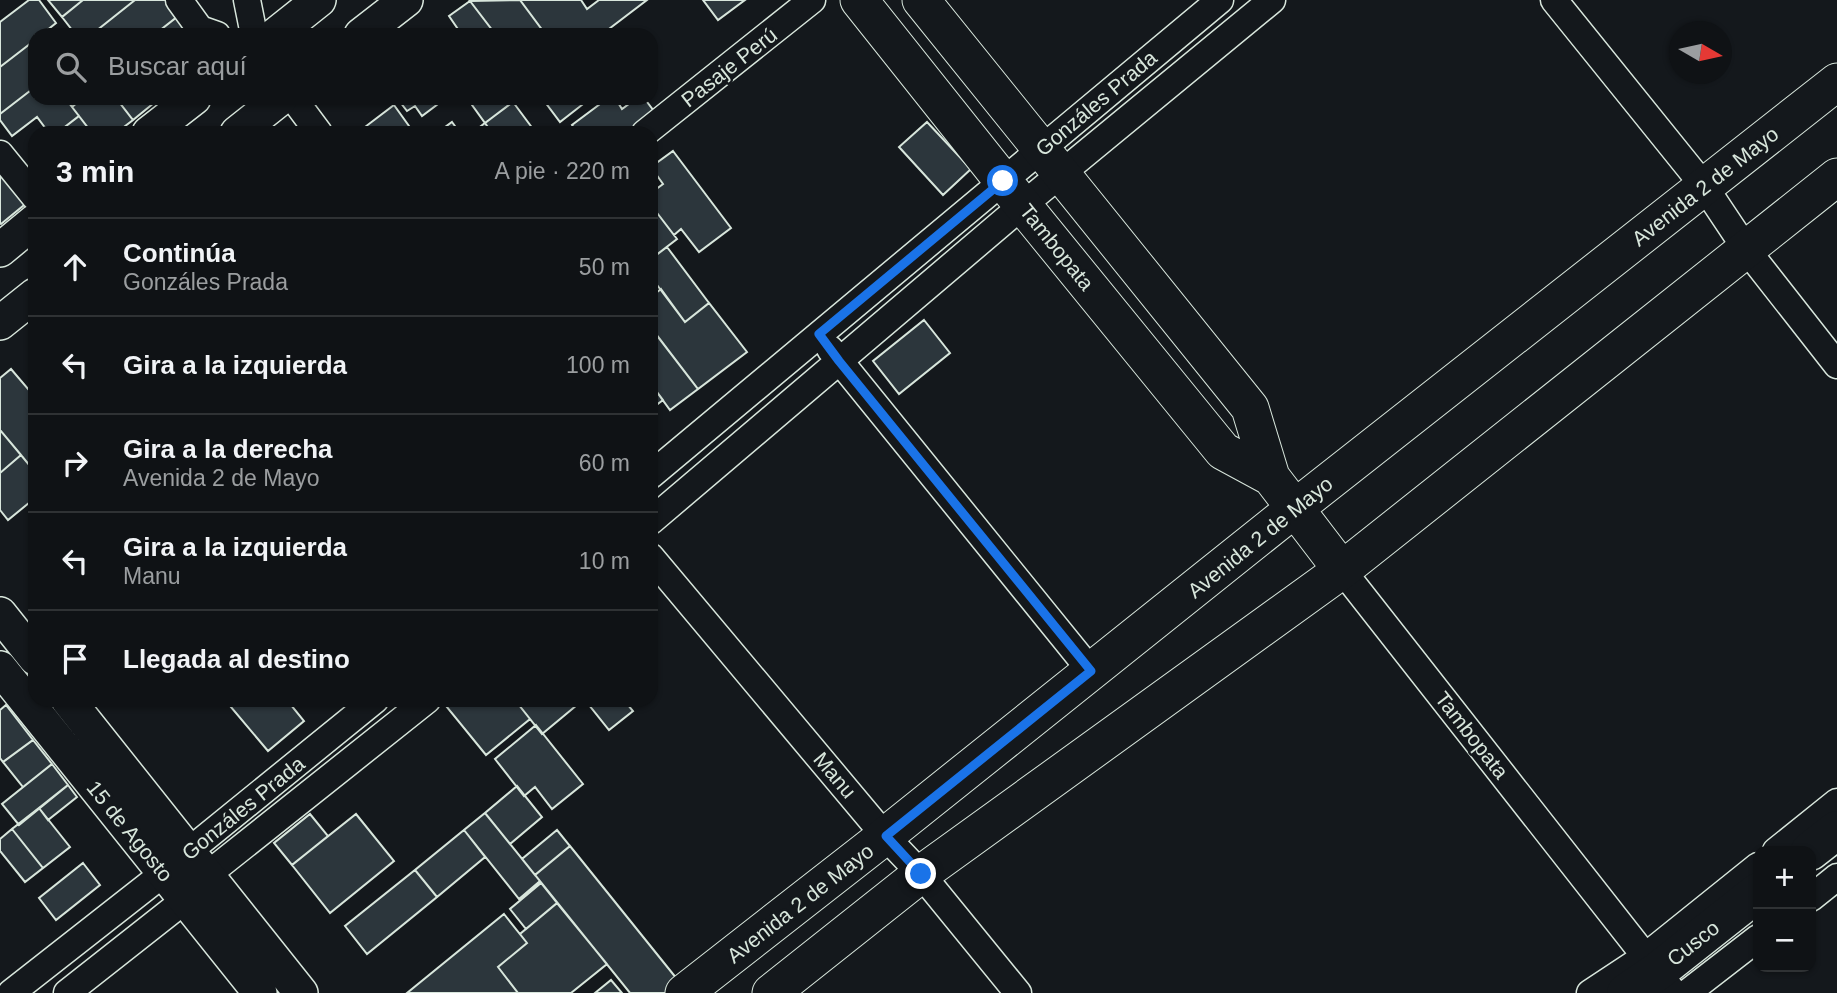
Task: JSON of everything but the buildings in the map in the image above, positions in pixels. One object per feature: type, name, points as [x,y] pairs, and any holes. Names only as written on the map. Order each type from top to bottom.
[{"type":"highway","points":[[1816,846],[1837,830]]},
{"type":"highway","points":[[1816,867],[1837,850]]},
{"type":"highway","name":"Cusco","points":[[1664,982],[1753,897]]},
{"type":"highway","name":"Cusco","points":[[1626,993],[1664,982],[1753,916]]},
{"type":"main road","name":"Tambopata","points":[[859,0],[1223,451],[1271,477]]},
{"type":"main road","name":"Tambopata","points":[[921,0],[1250,408],[1271,477],[1342,570]]},
{"type":"main road","name":"Avenida 2 de Mayo","points":[[684,993],[1837,82]]},
{"type":"main road","points":[[771,993],[921,874],[1342,570],[1837,177]]},
{"type":"street","points":[[179,0],[199,28]]},
{"type":"street","points":[[247,0],[253,28]]},
{"type":"street","points":[[284,28],[318,0]]},
{"type":"street","points":[[370,28],[406,0]]},
{"type":"street","name":"Pasaje Perú","points":[[654,126],[812,0]]},
{"type":"street","name":"Gonzáles Prada","points":[[1051,162],[1220,0]]},
{"type":"street","points":[[658,469],[819,334],[1272,0]]},
{"type":"street","points":[[1554,0],[1704,186],[1746,249],[1837,365]]},
{"type":"street","points":[[158,126],[185,105]]},
{"type":"street","points":[[246,126],[272,105]]},
{"type":"street","points":[[298,105],[314,126]]},
{"type":"street","points":[[0,154],[28,188]]},
{"type":"street","points":[[658,515],[839,361],[1013,193]]},
{"type":"street","points":[[0,250],[28,227]]},
{"type":"street","points":[[0,323],[28,301]]},
{"type":"street","points":[[819,334],[1091,671]]},
{"type":"street","name":"Manu","points":[[658,565],[921,874],[1018,993]]},
{"type":"street","name":"Tambopata","points":[[1342,570],[1664,982]]},
{"type":"street","points":[[0,614],[28,648]]},
{"type":"street","points":[[1,672],[28,658]]},
{"type":"street","name":"15 de Agosto","points":[[1,672],[28,705]]},
{"type":"street","name":"15 de Agosto","points":[[29,707],[260,993]]},
{"type":"street","name":"15 de Agosto","points":[[74,707],[301,993]]},
{"type":"street","name":"Gonzáles Prada","points":[[11,993],[164,873],[198,863],[367,707]]},
{"type":"street","points":[[67,993],[185,900],[198,863],[417,707]]},
{"type":"street","points":[[1782,846],[1837,803]]},
{"type":"street","points":[[1664,982],[1753,872]]},
{"type":"street","points":[[1816,894],[1837,877]]},
{"type":"street","points":[[1590,993],[1664,982],[1753,940]]},
{"type":"route","points":[[921,874],[886,836],[1091,671],[819,334],[1003,181]]}]
